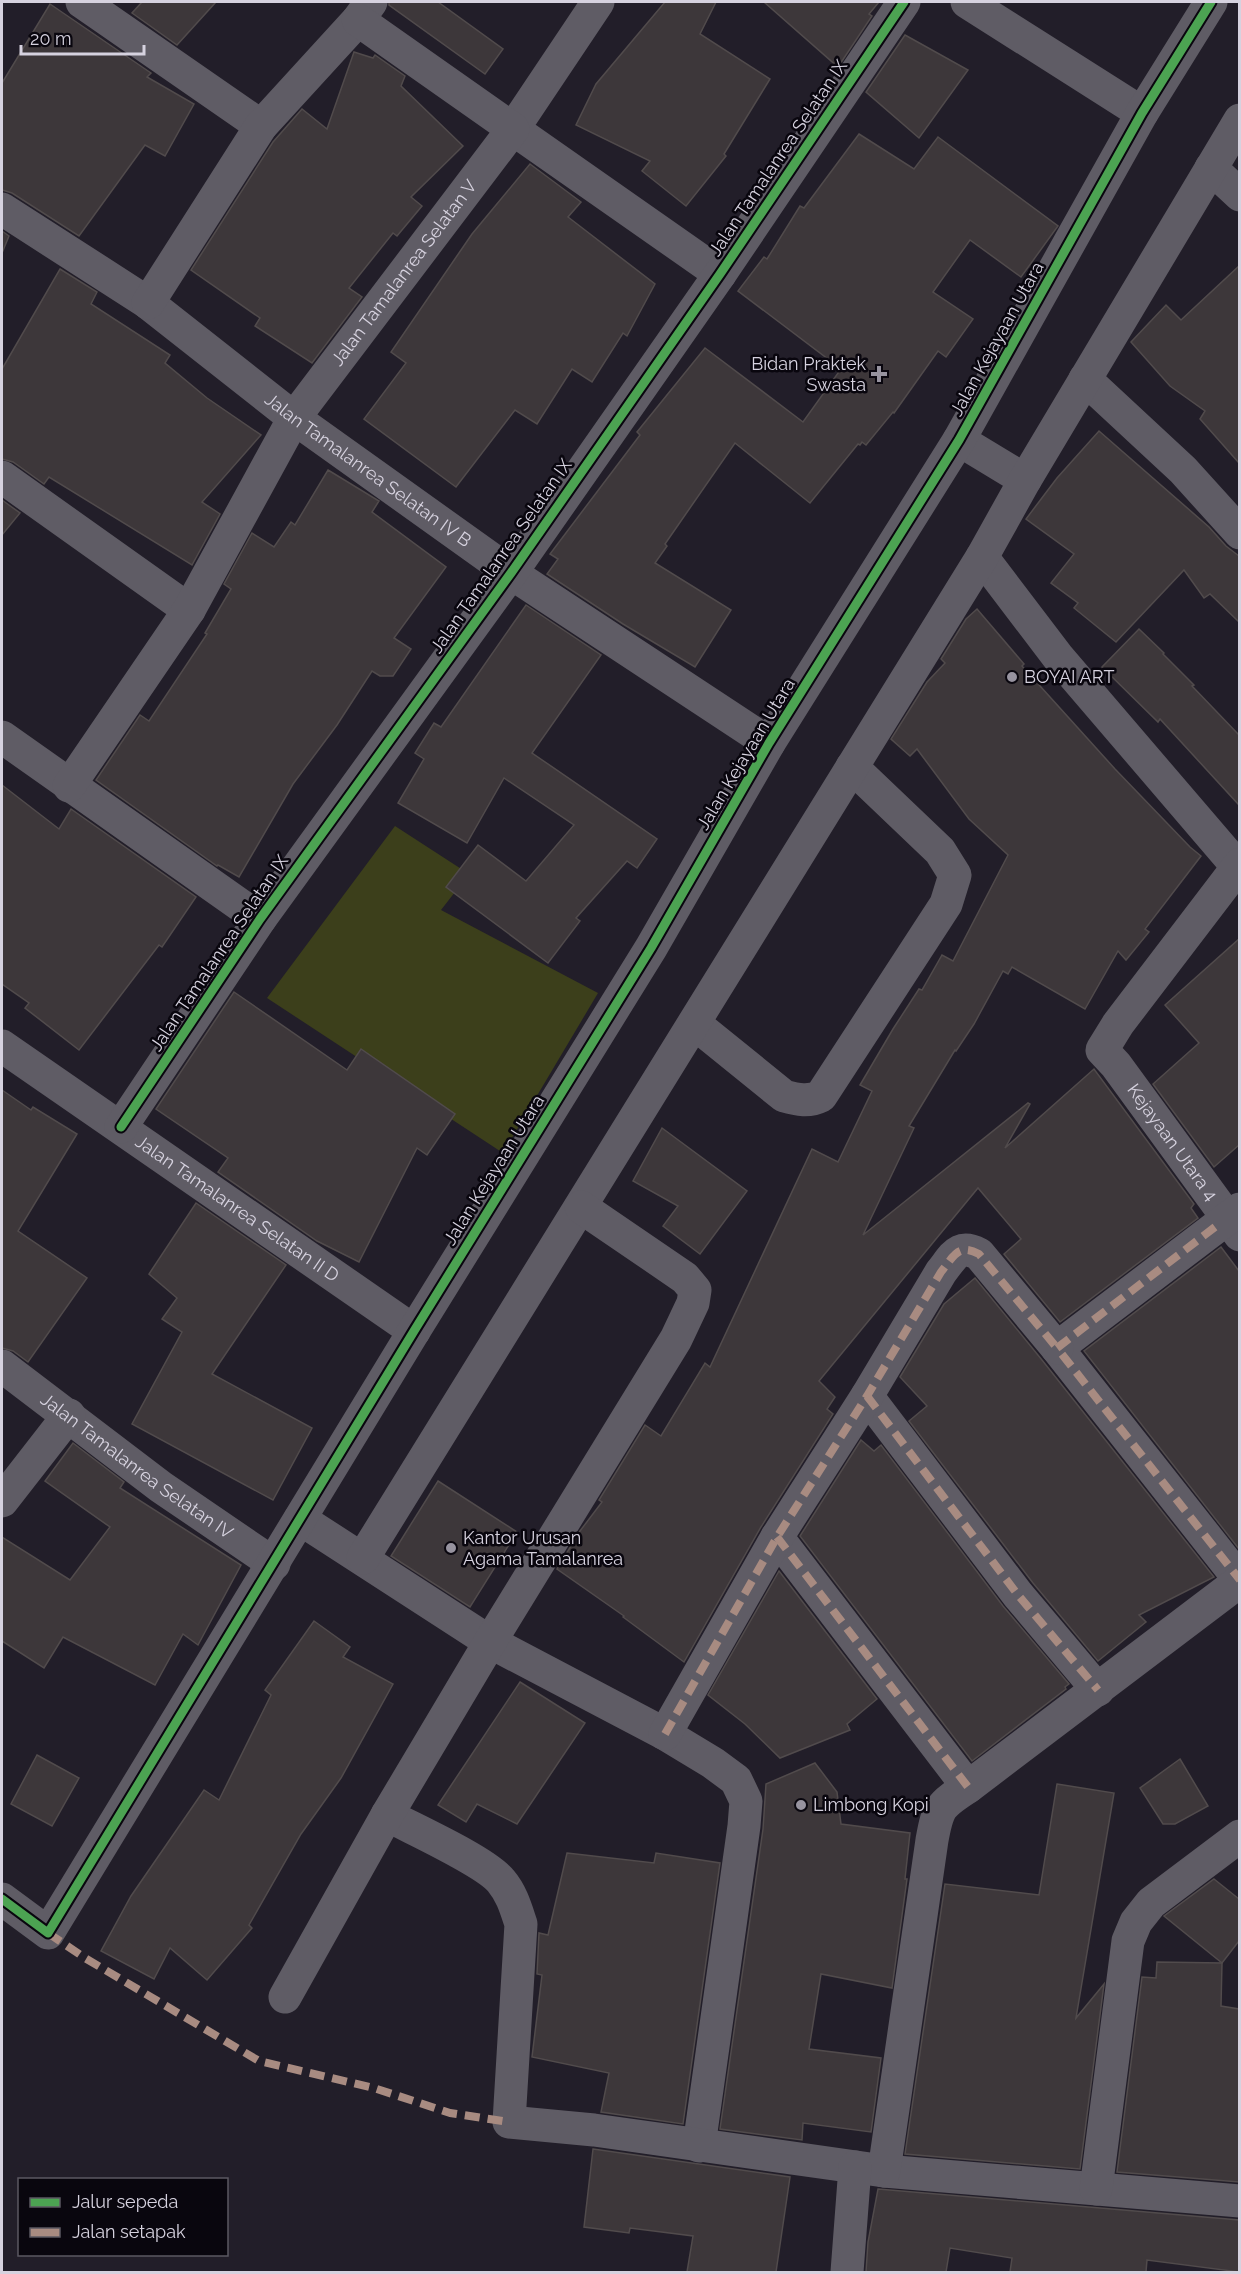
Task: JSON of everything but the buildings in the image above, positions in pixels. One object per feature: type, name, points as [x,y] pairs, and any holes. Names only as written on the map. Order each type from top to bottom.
[{"type":"street","points":[[82,2],[261,126]]},
{"type":"street","name":"Jalan Tamalanrea Selatan V","points":[[69,786],[189,610],[294,418],[513,129],[598,2]]},
{"type":"street","name":"Jalan Tamalanrea Selatan IX","points":[[121,1127],[260,919],[511,573],[720,274],[904,2]]},
{"type":"street","points":[[967,2],[1142,113]]},
{"type":"street","name":"Jalan Kejayaan Utara","points":[[2,1899],[48,1933],[414,1331],[651,948],[770,743],[959,440],[1142,113],[1211,2]]},
{"type":"street","points":[[148,303],[261,126],[365,11],[513,129],[720,274]]},
{"type":"street","points":[[363,1558],[982,557],[1025,480],[1239,120]]},
{"type":"street","points":[[1210,168],[1239,195]]},
{"type":"street","name":"Jalan Tamalanrea Selatan IV B","points":[[2,209],[148,303],[294,418],[511,573],[770,743]]},
{"type":"street","points":[[1085,379],[1183,470],[1239,533]]},
{"type":"street","points":[[959,440],[1025,480]]},
{"type":"street","points":[[2,477],[189,610]]},
{"type":"street","points":[[982,557],[1058,657],[1238,865]]},
{"type":"street","points":[[2,737],[260,919]]},
{"type":"street","points":[[695,1024],[784,1096],[797,1100],[813,1100],[821,1096],[945,904],[955,875],[940,851],[852,767]]},
{"type":"street","name":"Kejayaan Utara 4","points":[[1235,1221],[1116,1065],[1102,1050],[1118,1023],[1238,865]]},
{"type":"street","name":"Jalan Tamalanrea Selatan II D","points":[[2,1046],[414,1331]]},
{"type":"street","points":[[285,1997],[387,1815],[676,1339],[693,1303],[695,1290],[685,1278],[581,1207]]},
{"type":"street","points":[[1057,1348],[1235,1221]]},
{"type":"street","points":[[665,1734],[777,1537],[867,1396],[941,1272],[954,1255],[963,1248],[969,1248],[979,1254],[1057,1348],[1239,1581],[1098,1690],[944,1803],[936,1821],[919,1920],[847,2272]]},
{"type":"street","name":"Jalan Tamalanrea Selatan IV","points":[[2,1366],[161,1486],[274,1564]]},
{"type":"street","points":[[867,1396],[1018,1595],[1098,1690]]},
{"type":"street","points":[[2,1501],[69,1415]]},
{"type":"street","points":[[300,1519],[490,1642],[665,1734],[713,1762],[736,1780],[746,1801],[744,1826],[699,2146]]},
{"type":"street","points":[[777,1537],[968,1787]]},
{"type":"street","points":[[387,1815],[475,1862],[500,1880],[514,1902],[521,1924],[509,2122],[594,2130],[869,2169],[1239,2201]]},
{"type":"street","points":[[1096,2189],[1128,1941],[1136,1922],[1152,1903],[1239,1836]]},
{"type":"green space","points":[[395,826],[469,874],[441,910],[598,993],[503,1153],[267,998]]},
{"type":"marked path","points":[[1215,1227],[1057,1348],[1240,1580]]},
{"type":"marked path","points":[[665,1734],[777,1537],[953,1256],[966,1250],[979,1254],[1057,1348]]},
{"type":"marked path","points":[[867,1396],[1018,1595],[1098,1690]]},
{"type":"marked path","points":[[777,1537],[968,1787]]},
{"type":"marked path","points":[[48,1933],[85,1958],[259,2061],[374,2088],[450,2113],[509,2122]]},
{"type":"cycle path","points":[[121,1127],[260,919],[511,573],[720,274],[904,2]]},
{"type":"cycle path","points":[[2,1899],[48,1933],[414,1331],[651,948],[769,743],[959,440],[1142,113],[1211,2]]},
{"type":"place","name":"Bidan Praktek Swasta","points":[[879,374]]},
{"type":"place","name":"BOYAI ART","points":[[1012,677]]},
{"type":"place","name":"Kantor Urusan Agama Tamalanrea","points":[[451,1548]]},
{"type":"place","name":"Limbong Kopi","points":[[801,1805]]}]
